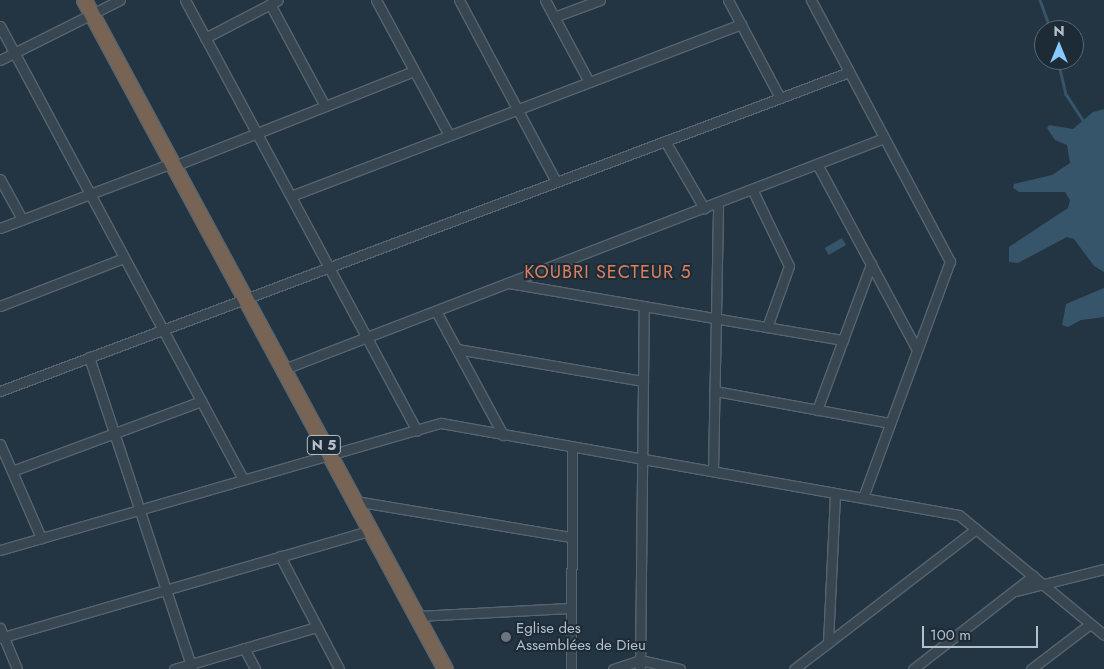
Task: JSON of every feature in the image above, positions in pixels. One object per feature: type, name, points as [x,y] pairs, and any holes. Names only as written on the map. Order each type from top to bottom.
[{"type":"highway","name":"N 5","points":[[84,0],[445,669]]},
{"type":"street","points":[[0,60],[120,0]]},
{"type":"street","points":[[185,0],[417,430]]},
{"type":"street","points":[[376,0],[449,135]]},
{"type":"street","points":[[459,0],[556,182]]},
{"type":"street","points":[[545,0],[589,82]]},
{"type":"street","points":[[554,17],[600,0]]},
{"type":"street","points":[[728,0],[780,98]]},
{"type":"street","points":[[810,0],[950,261],[863,498]]},
{"type":"street","points":[[205,38],[274,2],[325,106]]},
{"type":"street","points":[[291,196],[741,24]]},
{"type":"street","points":[[0,26],[243,479]]},
{"type":"street","points":[[0,228],[257,133],[414,71]]},
{"type":"street","points":[[0,391],[849,72]]},
{"type":"street","points":[[284,369],[884,138]]},
{"type":"street","points":[[665,141],[704,208]]},
{"type":"street","points":[[817,164],[917,350]]},
{"type":"street","points":[[0,179],[22,219]]},
{"type":"street","points":[[752,190],[789,266],[766,327]]},
{"type":"street","points":[[713,471],[718,202]]},
{"type":"street","points":[[0,306],[124,258]]},
{"type":"street","points":[[817,410],[872,264]]},
{"type":"street","points":[[509,283],[843,340]]},
{"type":"street","points":[[640,665],[644,306]]},
{"type":"street","points":[[436,311],[504,435]]},
{"type":"street","points":[[457,349],[643,381]]},
{"type":"street","points":[[89,357],[192,667]]},
{"type":"street","points":[[715,391],[890,423]]},
{"type":"street","points":[[12,471],[201,401]]},
{"type":"street","points":[[0,550],[329,454],[441,424],[959,515],[1104,635]]},
{"type":"street","points":[[0,444],[41,538]]},
{"type":"street","points":[[571,669],[572,447]]},
{"type":"street","points":[[828,643],[835,493]]},
{"type":"street","points":[[355,501],[571,537]]},
{"type":"street","points":[[794,669],[976,529]]},
{"type":"street","points":[[17,669],[1,634],[166,590],[371,530]]},
{"type":"street","points":[[280,556],[339,669]]},
{"type":"street","points":[[1011,593],[1041,583],[1104,569]]},
{"type":"street","points":[[913,669],[1033,576]]},
{"type":"street","points":[[417,616],[570,608]]},
{"type":"street","points":[[1032,669],[1090,624]]},
{"type":"street","points":[[174,669],[192,667],[244,648],[317,627]]},
{"type":"street","points":[[244,648],[256,669]]},
{"type":"street","points":[[613,669],[640,665],[680,669]]},
{"type":"water","points":[[1104,109],[1104,272],[1094,266],[1074,239],[1067,237],[1018,263],[1009,262],[1009,247],[1068,208],[1070,200],[1065,192],[1019,192],[1013,188],[1014,184],[1052,175],[1070,163],[1067,145],[1055,140],[1047,128],[1049,125],[1073,129],[1093,112]]},
{"type":"water","points":[[842,238],[846,245],[829,255],[825,248]]},
{"type":"water","points":[[1104,288],[1104,317],[1081,320],[1068,327],[1062,325],[1066,304]]},
{"type":"waterway","points":[[1040,0],[1047,20]]},
{"type":"waterway","points":[[1060,70],[1066,94],[1084,122]]},
{"type":"place","name":"Eglise des Assemblées de Dieu","points":[[506,637]]},
{"type":"district","name":"KOUBRI SECTEUR 5","points":[[608,272]]}]
